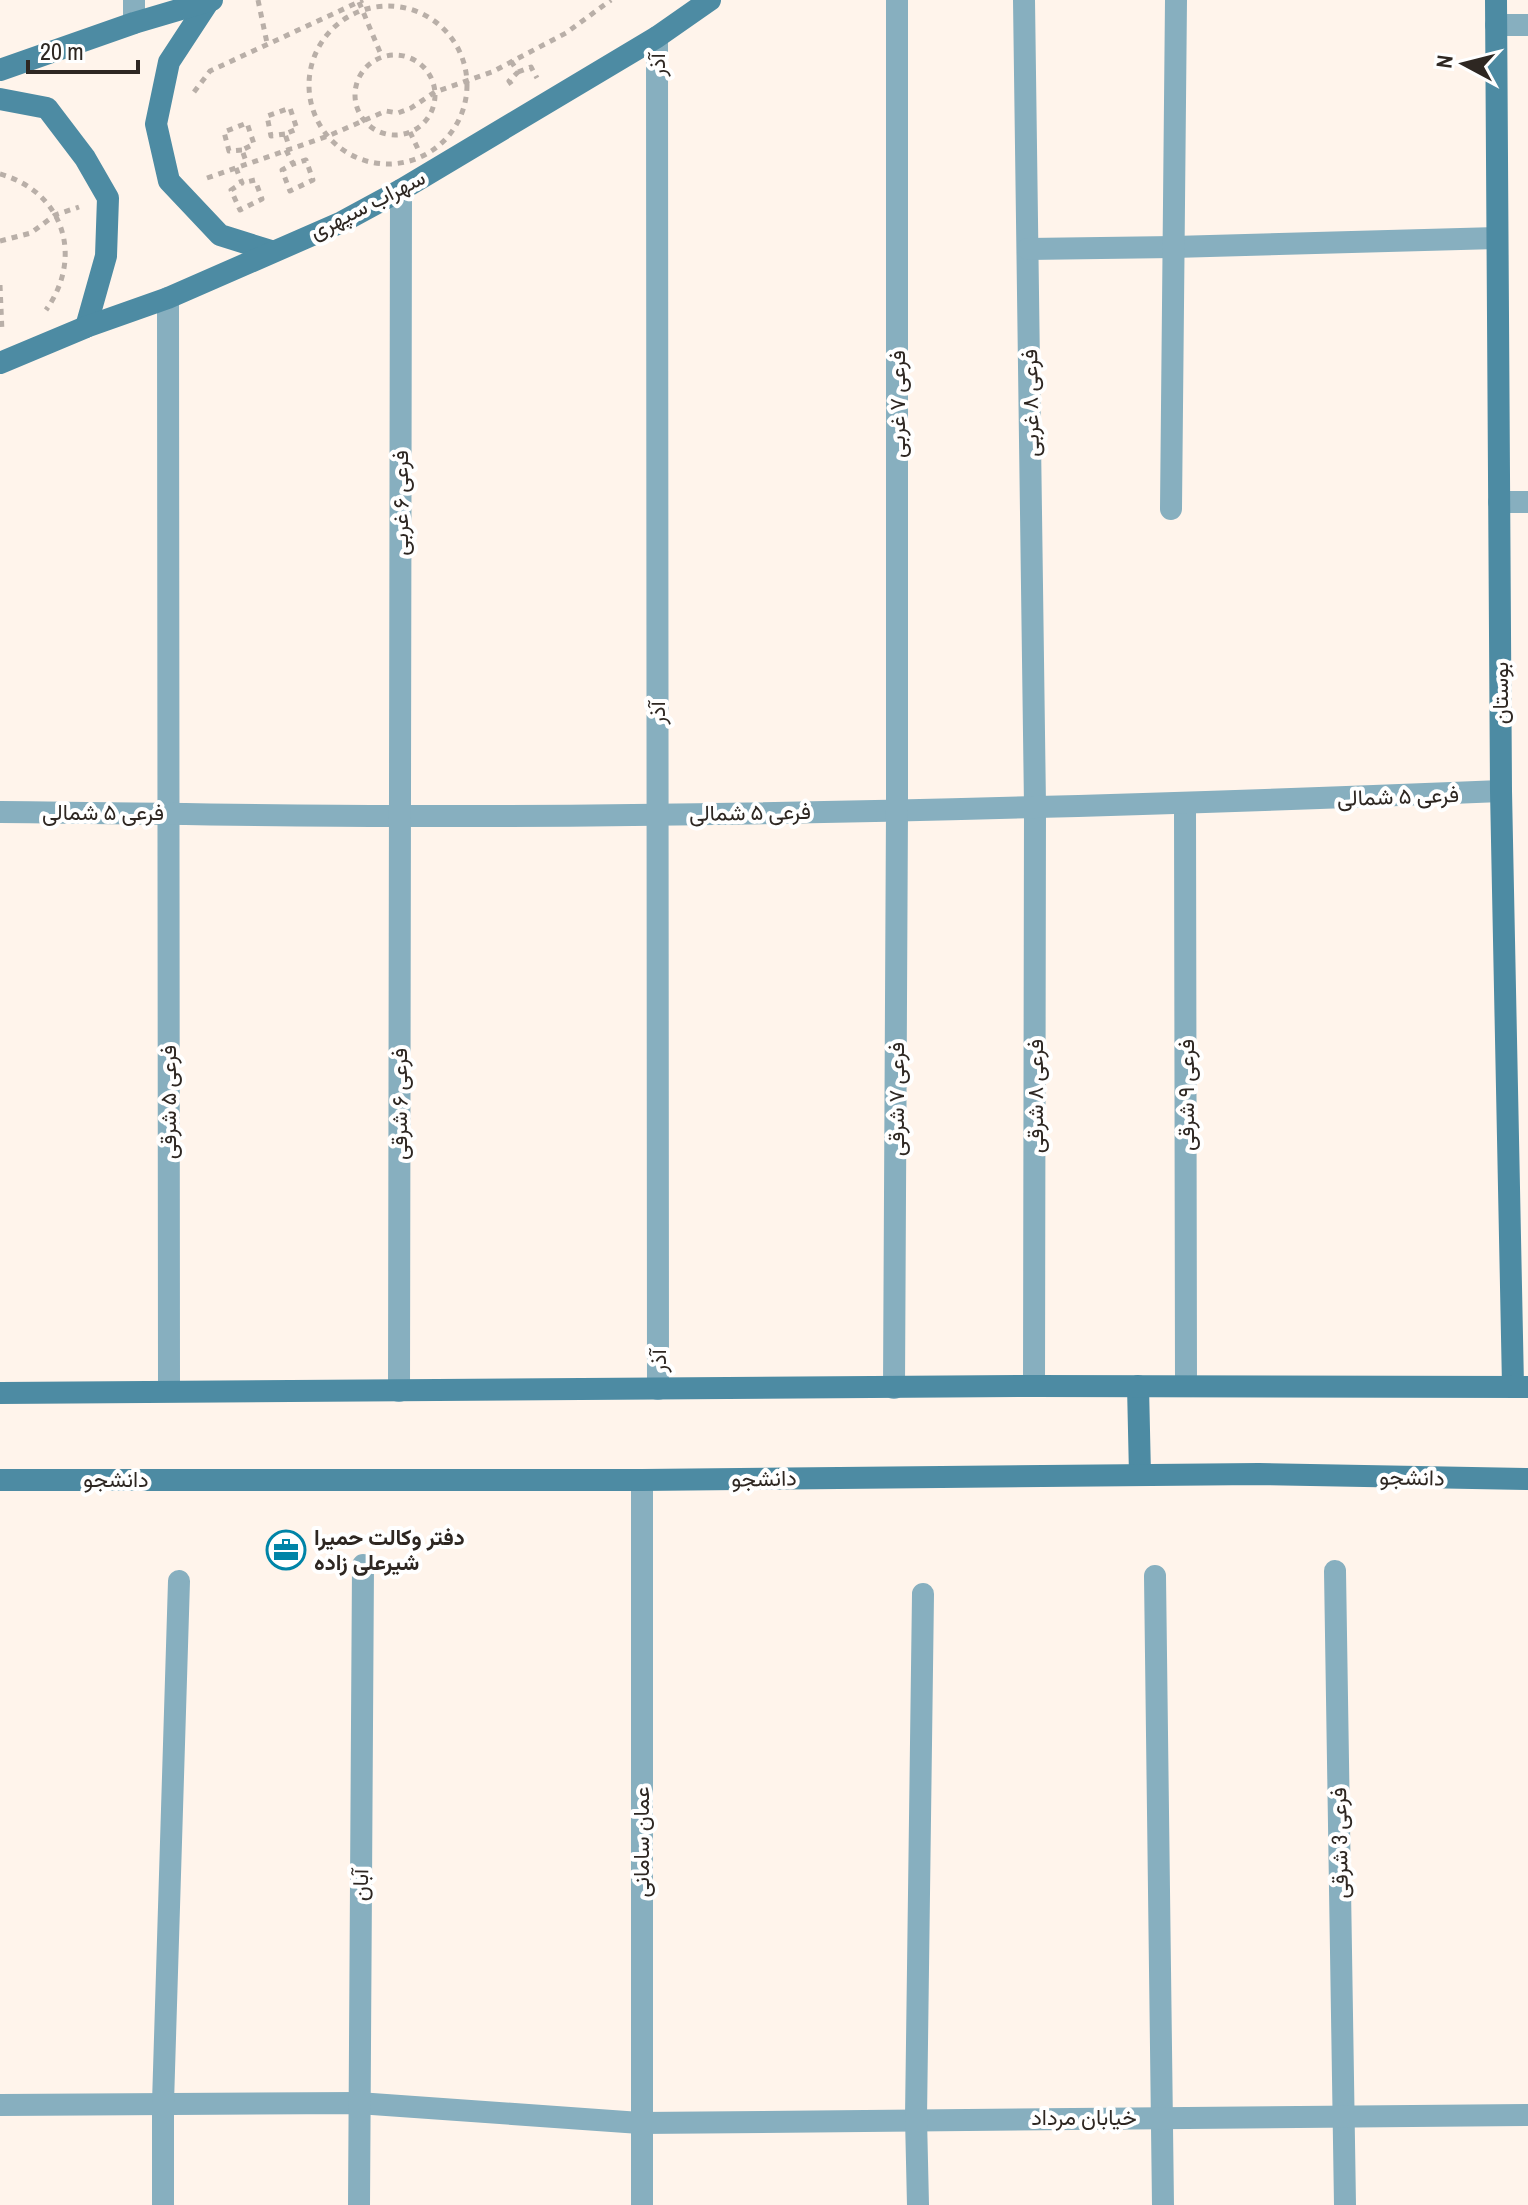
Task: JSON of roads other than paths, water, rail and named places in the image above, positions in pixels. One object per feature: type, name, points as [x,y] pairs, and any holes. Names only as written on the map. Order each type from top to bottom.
[{"type":"main road","points":[[0,70],[134,11],[211,0]]},
{"type":"main road","points":[[211,0],[169,62],[156,124],[166,172],[169,181],[220,235],[271,251]]},
{"type":"main road","name":"سهراب سپهری","points":[[0,363],[86,327],[168,298],[342,222],[657,37],[710,0]]},
{"type":"main road","name":"بوستان","points":[[1496,0],[1501,791],[1521,1387]]},
{"type":"main road","points":[[0,99],[47,108],[85,158],[108,198],[106,256],[86,327]]},
{"type":"main road","points":[[0,1393],[1034,1386],[1521,1387]]},
{"type":"main road","points":[[1138,1386],[1140,1475]]},
{"type":"main road","name":"دانشجو","points":[[0,1480],[642,1480],[1140,1475],[1528,1479]]},
{"type":"street","name":"فرعی ۷ غربی","points":[[897,0],[897,809]]},
{"type":"street","name":"فرعی ۸ غربی","points":[[1024,0],[1035,806]]},
{"type":"street","points":[[1171,509],[1176,0]]},
{"type":"street","points":[[1496,25],[1528,25]]},
{"type":"street","name":"آذر","points":[[657,37],[658,1389]]},
{"type":"street","name":"فرعی ۶ غربی","points":[[400,816],[401,190]]},
{"type":"street","points":[[1028,249],[1497,238]]},
{"type":"street","name":"فرعی ۵ شرقی","points":[[168,298],[169,1391]]},
{"type":"street","points":[[1499,502],[1528,502]]},
{"type":"street","name":"فرعی ۵ شمالی","points":[[0,812],[400,816],[658,813],[1185,804],[1501,791]]},
{"type":"street","name":"فرعی ۹ شرقی","points":[[1185,804],[1186,1386]]},
{"type":"street","name":"فرعی ۸ شرقی","points":[[1034,1386],[1035,806]]},
{"type":"street","name":"فرعی ۷ شرقی","points":[[894,1388],[897,809]]},
{"type":"street","name":"فرعی ۶ شرقی","points":[[399,1391],[400,816]]},
{"type":"street","name":"عمان سامانی","points":[[642,1480],[642,2205]]},
{"type":"street","name":"آبان","points":[[359,2205],[363,1565]]},
{"type":"street","name":"فرعی 3 شرقی","points":[[1335,1571],[1345,2205]]},
{"type":"street","points":[[1155,1576],[1163,2205]]},
{"type":"street","points":[[163,2205],[163,2103],[179,1581]]},
{"type":"street","points":[[918,2205],[916,2118],[923,1594]]},
{"type":"street","name":"خیابان مرداد","points":[[0,2105],[358,2103],[640,2123],[916,2118],[1528,2115]]},
{"type":"place","name":"دفتر وکالت حمیرا شیرعلی زاده","points":[[286,1550]]}]
